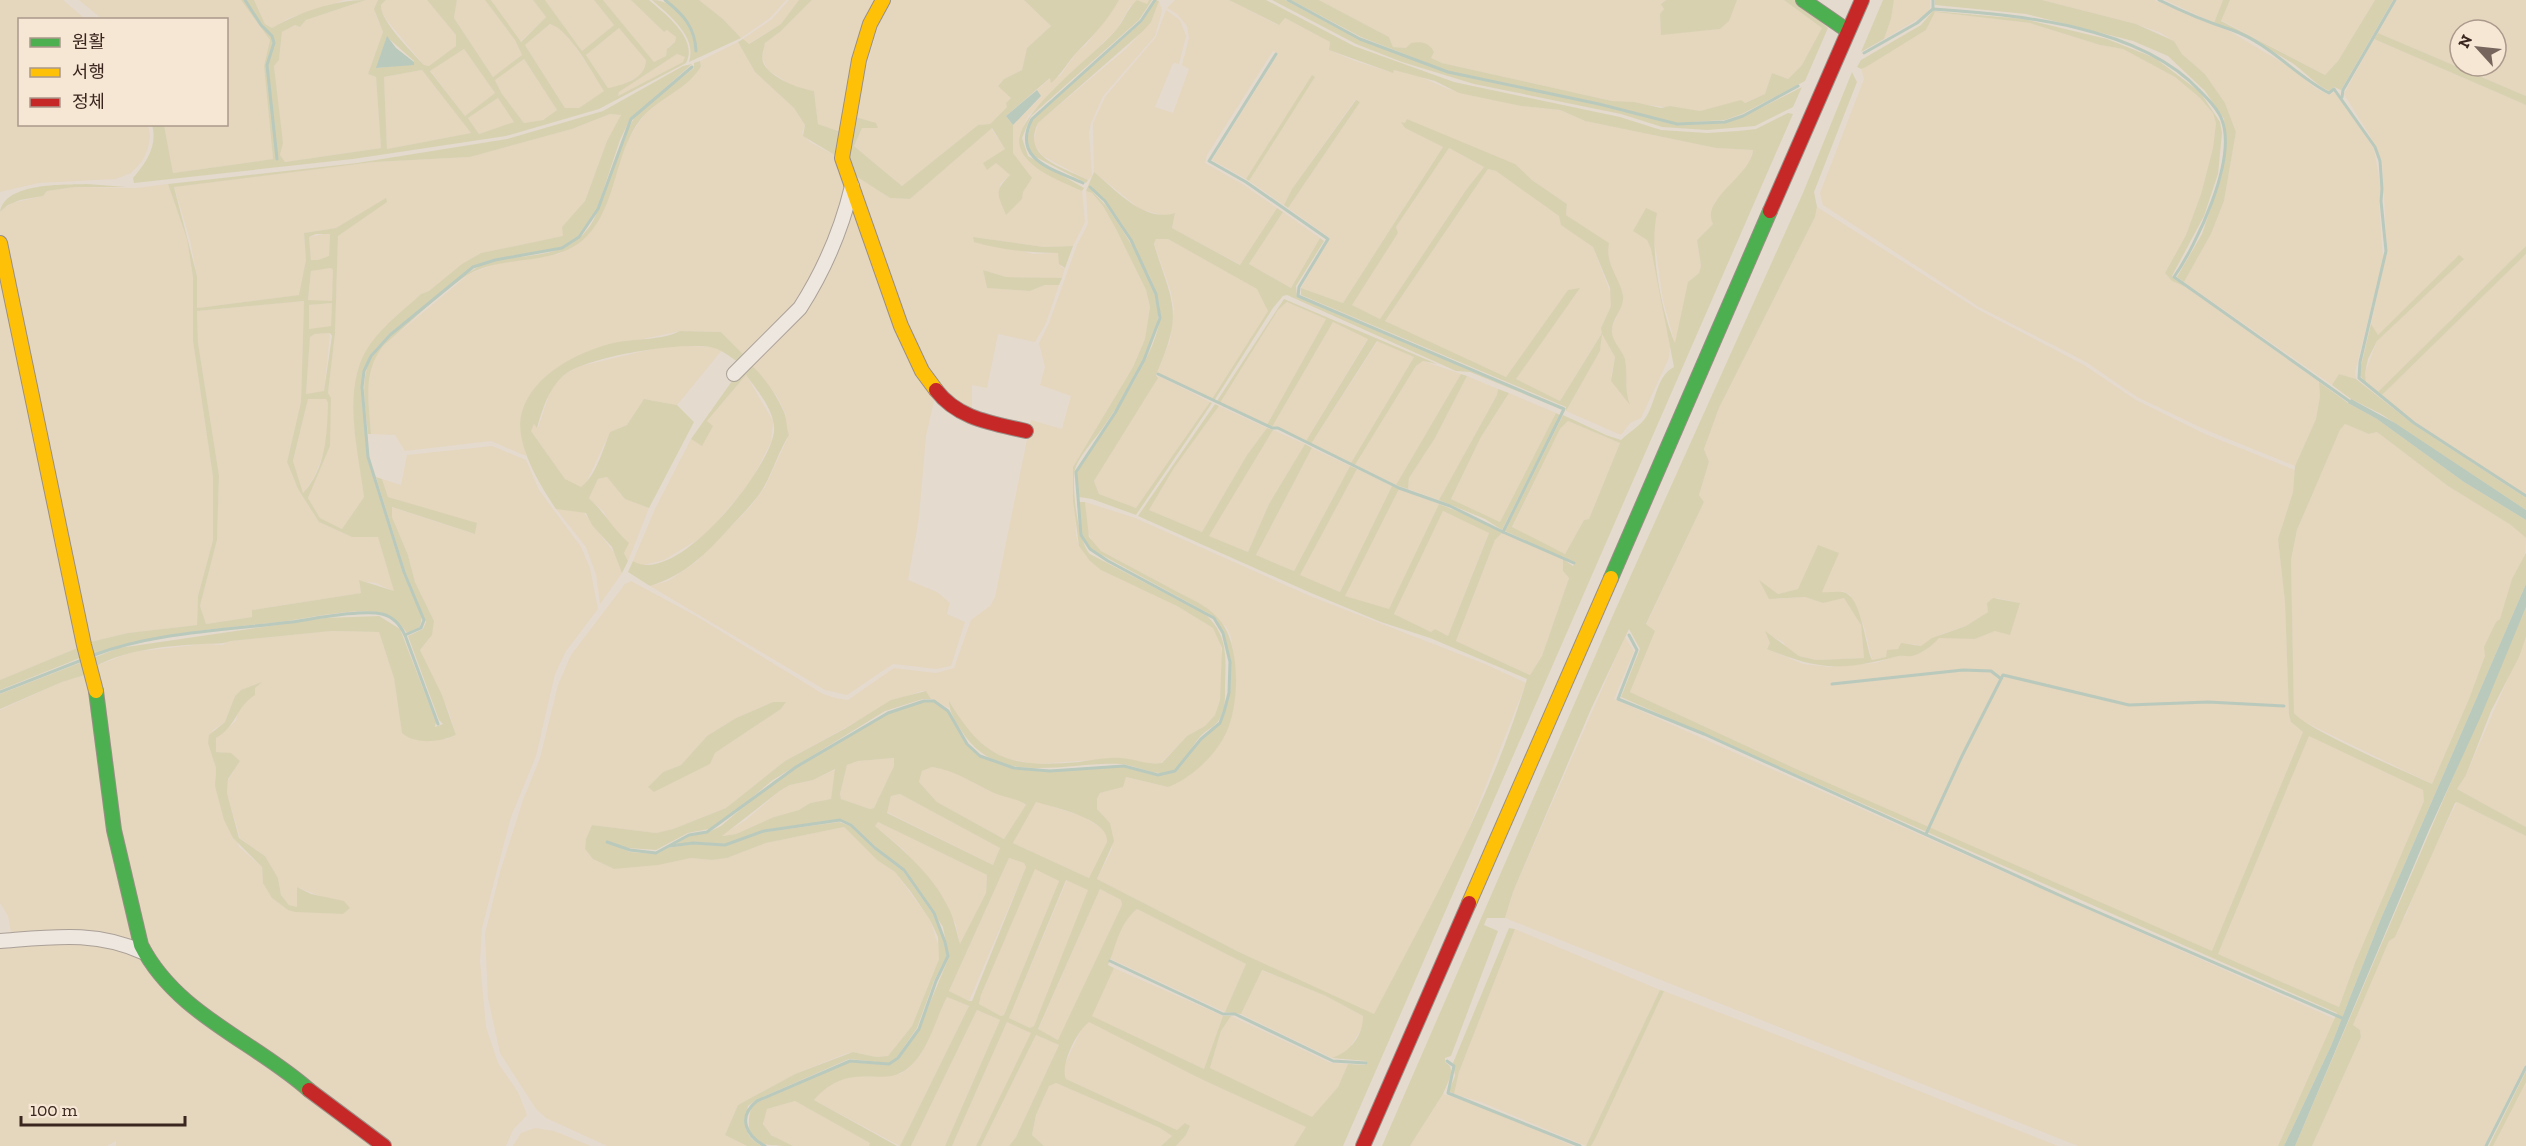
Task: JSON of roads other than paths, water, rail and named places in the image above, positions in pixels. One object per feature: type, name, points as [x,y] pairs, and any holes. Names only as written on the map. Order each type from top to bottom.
[{"type":"main road","points":[[883,0],[870,24],[859,60],[842,146],[842,158],[901,326],[930,382],[947,403],[968,416],[1026,431]]},
{"type":"main road","points":[[1803,0],[1848,31]]},
{"type":"main road","points":[[1363,1146],[1862,0]]},
{"type":"main road","points":[[0,243],[85,651],[96,688],[114,830],[141,945],[170,987],[202,1015],[262,1052],[320,1100],[384,1146]]},
{"type":"street","points":[[734,374],[800,308],[837,233],[852,184]]},
{"type":"street","points":[[0,941],[73,935],[113,940],[145,953]]},
{"type":"waterway","points":[[245,0],[261,25],[272,36],[274,43],[267,65],[277,159]]},
{"type":"waterway","points":[[665,0],[687,22],[693,35],[696,51]]},
{"type":"waterway","points":[[1083,183],[1048,167],[1031,154],[1027,144],[1027,133],[1032,119],[1141,21],[1155,0]]},
{"type":"waterway","points":[[1288,0],[1360,39],[1448,72],[1599,104],[1677,124],[1725,122],[1743,116],[1798,86]]},
{"type":"waterway","points":[[1933,0],[1933,9]]},
{"type":"waterway","points":[[2159,0],[2245,36],[2270,51],[2317,86],[2329,93],[2334,89],[2375,147],[2380,161],[2386,251],[2360,362],[2359,378],[2414,423],[2526,496]]},
{"type":"waterway","points":[[2342,97],[2343,90],[2395,0]]},
{"type":"waterway","points":[[1864,53],[1917,23],[1933,9],[2002,15],[2076,28],[2144,51],[2174,69],[2200,91],[2215,108],[2222,120],[2225,137],[2224,157],[2212,201],[2193,244],[2174,277],[2349,401]]},
{"type":"waterway","points":[[1276,54],[1209,161],[1246,182],[1328,239],[1299,287],[1298,296],[1564,409],[1503,532],[1574,563]]},
{"type":"waterway","points":[[405,635],[421,628],[424,620],[404,572],[368,457],[362,387],[364,371],[371,356],[390,335],[473,267],[495,260],[562,248],[579,237],[598,209],[631,119],[692,67]]},
{"type":"waterway","points":[[607,842],[630,850],[656,853],[689,835],[707,832],[796,767],[888,713],[924,701],[934,701],[948,711],[967,744],[980,756],[1014,768],[1050,771],[1124,766],[1158,775],[1175,771],[1201,739],[1220,723],[1229,693],[1230,662],[1223,633],[1214,618],[1108,561],[1090,549],[1081,535],[1076,472],[1115,413],[1144,360],[1160,318],[1156,294],[1131,240],[1105,201],[1090,187]]},
{"type":"waterway","points":[[1158,374],[1272,428],[1278,428],[1399,488],[1450,506],[1503,532]]},
{"type":"waterway","points":[[94,655],[142,641],[192,633],[351,614],[382,614],[396,622],[405,635],[438,724]]},
{"type":"waterway","points":[[1629,635],[1637,650],[1618,699],[1704,734],[2070,900],[2342,1018]]},
{"type":"waterway","points":[[0,692],[82,660]]},
{"type":"waterway","points":[[1832,684],[1963,670],[1991,671],[2000,678]]},
{"type":"waterway","points":[[1926,834],[2003,675],[2129,705],[2208,702],[2284,706]]},
{"type":"waterway","points":[[670,846],[693,843],[725,845],[764,831],[840,820],[851,825],[875,848],[904,870],[934,913],[945,942],[948,956],[936,981],[919,1029],[898,1058],[889,1064],[850,1061],[757,1101],[747,1113],[746,1126],[753,1137],[765,1146]]},
{"type":"waterway","points":[[1110,961],[1223,1014],[1235,1014],[1333,1061],[1366,1063]]},
{"type":"waterway","points":[[1447,1061],[1454,1066],[1448,1093],[1580,1146]]},
{"type":"waterway","points":[[2486,1146],[2526,1067]]}]
